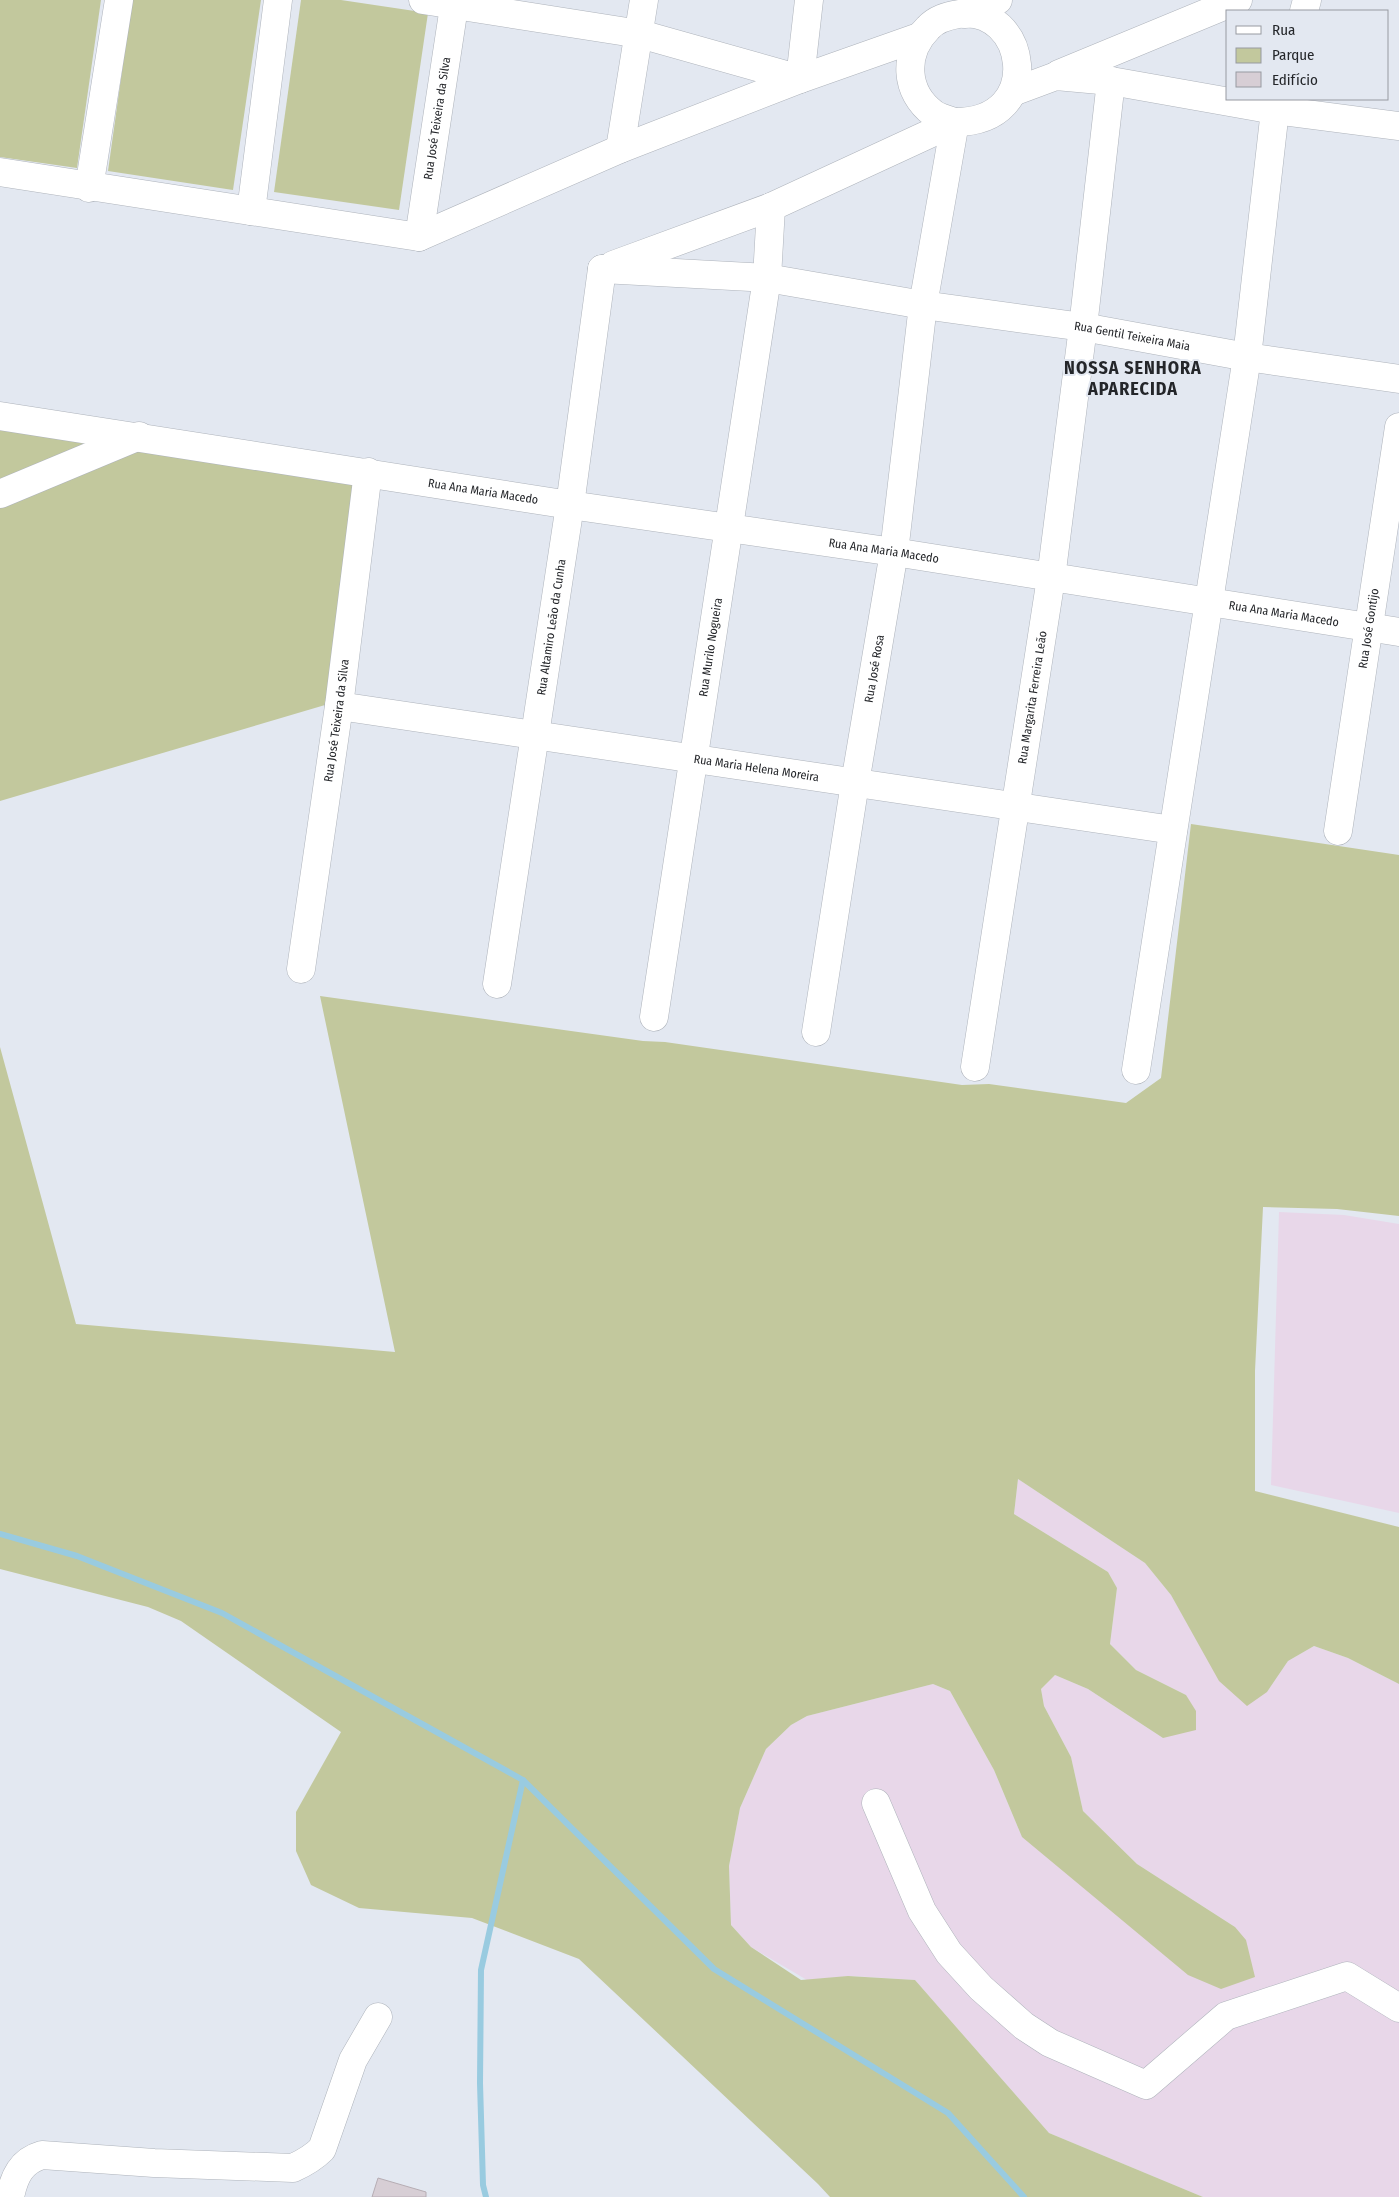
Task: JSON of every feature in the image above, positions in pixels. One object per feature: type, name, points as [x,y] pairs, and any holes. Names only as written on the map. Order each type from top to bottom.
[{"type":"street","points":[[89,188],[119,0]]},
{"type":"street","points":[[251,211],[278,0]]},
{"type":"street","points":[[423,0],[455,2],[640,34],[800,79]]},
{"type":"street","points":[[620,149],[644,0]]},
{"type":"street","points":[[800,79],[809,0]]},
{"type":"street","points":[[966,7],[994,23],[1005,33],[1013,46],[1018,62],[1018,77],[1013,92],[1003,106],[989,116],[973,122],[955,122],[935,114],[919,99],[910,79],[910,57],[919,37],[931,24],[966,7],[998,0]]},
{"type":"street","points":[[1013,92],[1238,0]]},
{"type":"street","name":"Rua José Teixeira da Silva","points":[[419,237],[455,2]]},
{"type":"street","points":[[0,172],[89,188],[419,237],[620,149],[800,79],[919,37]]},
{"type":"street","points":[[1056,76],[1110,81],[1226,98]]},
{"type":"street","name":"Rua Margarita Ferreira Leão","points":[[975,1067],[1051,578],[1083,327],[1110,81]]},
{"type":"street","points":[[1242,100],[1399,126]]},
{"type":"street","points":[[1136,1070],[1247,357],[1277,105]]},
{"type":"street","points":[[602,269],[771,207],[955,122]]},
{"type":"street","name":"Rua José Rosa","points":[[816,1032],[854,783],[894,552],[923,305],[955,122]]},
{"type":"street","name":"Rua Murilo Nogueira","points":[[654,1017],[767,278],[771,207]]},
{"type":"street","name":"Rua Gentil Teixeira Maia","points":[[602,269],[767,278],[923,305],[1083,327],[1247,357],[1399,379]]},
{"type":"street","name":"Rua Altamiro Leão da Cunha","points":[[496,984],[570,505],[602,269]]},
{"type":"street","name":"Rua Ana Maria Macedo","points":[[0,416],[140,436],[570,505],[894,552],[1399,632]]},
{"type":"street","name":"Rua José Gontijo","points":[[1338,830],[1399,427]]},
{"type":"street","points":[[0,494],[140,436]]},
{"type":"street","name":"Rua José Teixeira da Silva","points":[[301,969],[340,706],[368,472]]},
{"type":"street","name":"Rua Maria Helena Moreira","points":[[340,706],[694,757],[854,783],[1173,830]]},
{"type":"street","points":[[876,1803],[922,1910],[949,1953],[981,1988],[1024,2026],[1050,2043],[1146,2085],[1226,2016],[1347,1976],[1399,2008]]},
{"type":"street","points":[[10,2197],[13,2180],[23,2165],[29,2159],[42,2155],[154,2163],[293,2168],[312,2159],[322,2150],[353,2060],[378,2017]]},
{"type":"shaded area","points":[[1279,1212],[1344,1215],[1399,1224],[1399,1513],[1271,1485]]},
{"type":"shaded area","points":[[1018,1479],[1145,1563],[1171,1595],[1195,1637],[1267,1692],[1288,1661],[1314,1646],[1348,1658],[1399,1684],[1399,2197],[1203,2197],[1049,2133],[915,1980],[852,1976],[807,1980],[751,1947],[731,1925],[729,1866],[740,1808],[766,1749],[791,1725],[807,1716],[933,1684],[950,1691],[994,1770],[1022,1837],[1235,1927],[1137,1864],[1083,1811],[1071,1757],[1044,1706],[1041,1689],[1055,1675],[1088,1689],[1163,1738],[1186,1695],[1136,1670],[1110,1644],[1117,1588],[1108,1572],[1014,1514]]},
{"type":"green space","points":[[0,0],[101,0],[77,168],[0,157]]},
{"type":"green space","points":[[132,0],[261,0],[233,190],[108,171]]},
{"type":"green space","points":[[301,0],[341,0],[428,13],[399,210],[274,192]]},
{"type":"green space","points":[[0,422],[121,438],[0,487]]},
{"type":"green space","points":[[141,445],[360,484],[325,705],[0,801],[0,505]]},
{"type":"green space","points":[[1191,824],[1399,855],[1399,1216],[1337,1209],[1263,1207],[1255,1371],[1255,1491],[1399,1527],[1399,1684],[1348,1658],[1314,1646],[1288,1661],[1267,1692],[1247,1706],[1219,1681],[1171,1595],[1145,1563],[1018,1479],[1014,1514],[1108,1572],[1117,1588],[1110,1644],[1136,1670],[1186,1695],[1196,1711],[1196,1730],[1163,1738],[1088,1689],[1055,1675],[1041,1689],[1044,1706],[1071,1757],[1083,1811],[1137,1864],[1235,1927],[1246,1940],[1255,1977],[1221,1989],[1188,1975],[1022,1837],[994,1770],[950,1691],[933,1684],[807,1716],[791,1725],[766,1749],[740,1808],[729,1866],[731,1925],[751,1947],[801,1980],[848,1976],[915,1980],[1049,2133],[1203,2197],[830,2197],[579,1959],[472,1918],[359,1908],[311,1885],[296,1851],[296,1812],[341,1732],[181,1621],[148,1607],[0,1569],[0,1047],[76,1324],[395,1352],[320,996],[643,1041],[665,1042],[962,1085],[989,1084],[1126,1103],[1161,1078]]},
{"type":"building","points":[[378,2178],[426,2192],[426,2197],[372,2197]]},
{"type":"waterway","points":[[0,1534],[77,1556],[222,1613],[523,1780],[714,1969],[948,2113],[1024,2197]]},
{"type":"waterway","points":[[486,2197],[483,2185],[480,2083],[481,1970],[523,1780]]},
{"type":"district","name":"NOSSA SENHORA APARECIDA","points":[[1133,378]]}]
